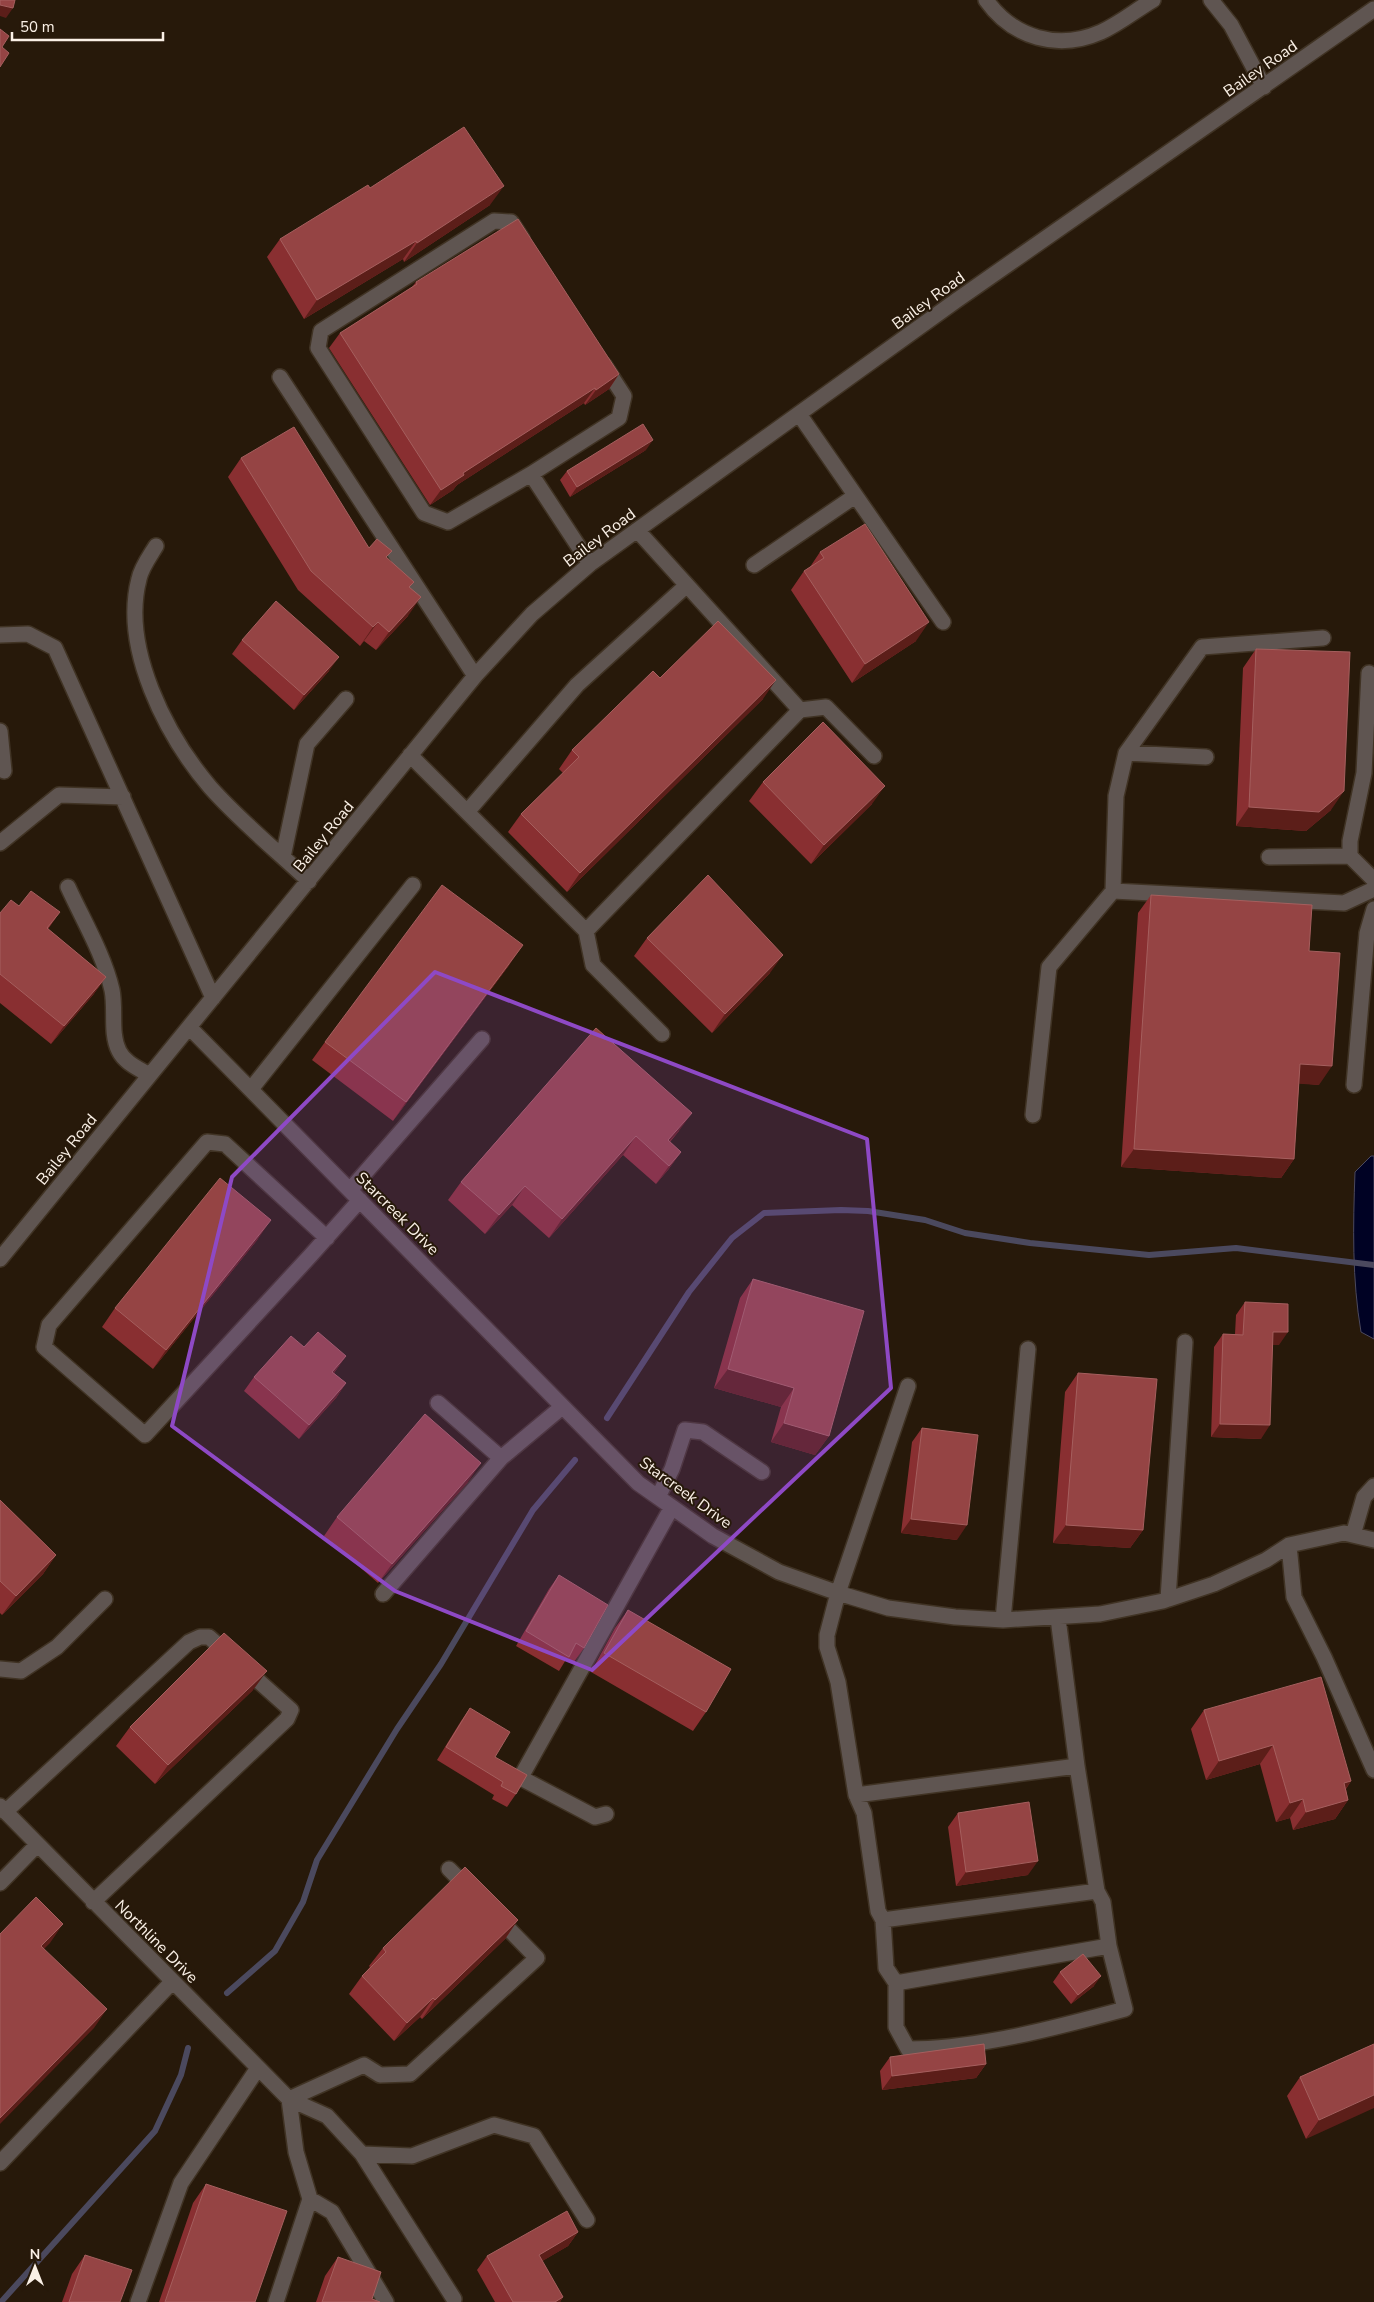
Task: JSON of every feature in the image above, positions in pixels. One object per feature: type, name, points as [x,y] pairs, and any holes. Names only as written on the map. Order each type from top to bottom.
[{"type":"street","points":[[986,0],[1006,22],[1019,31],[1040,40],[1060,42],[1101,32],[1153,0]]},
{"type":"street","points":[[1211,0],[1231,25],[1264,87]]},
{"type":"street","name":"Bailey Road","points":[[0,1259],[475,676],[532,614],[590,564],[973,289],[1374,9]]},
{"type":"street","points":[[532,256],[511,222],[494,221],[321,331],[318,348],[424,513],[448,522],[531,474],[618,418],[624,396],[597,355]]},
{"type":"street","points":[[280,377],[475,676]]},
{"type":"street","points":[[799,414],[943,622]]},
{"type":"street","points":[[531,474],[590,564]]},
{"type":"street","points":[[754,565],[855,496]]},
{"type":"street","points":[[638,530],[800,710]]},
{"type":"street","points":[[156,546],[139,577],[134,606],[136,639],[148,679],[174,736],[210,786],[309,881]]},
{"type":"street","points":[[467,812],[577,686],[687,585]]},
{"type":"street","points":[[0,635],[28,634],[56,648],[213,998]]},
{"type":"street","points":[[1033,1115],[1048,967],[1113,892],[1116,796],[1126,753],[1202,648],[1323,638]]},
{"type":"street","points":[[1369,673],[1364,774],[1350,841],[1350,856],[1374,880]]},
{"type":"street","points":[[283,857],[307,744],[346,699]]},
{"type":"street","points":[[586,931],[800,710],[826,707],[874,756]]},
{"type":"street","points":[[0,731],[4,771]]},
{"type":"street","points":[[1126,753],[1206,757]]},
{"type":"street","points":[[410,755],[586,931],[593,965],[662,1034]]},
{"type":"street","points":[[0,843],[59,795],[122,797]]},
{"type":"street","points":[[1269,857],[1350,856]]},
{"type":"street","points":[[251,1089],[413,885]]},
{"type":"street","points":[[68,887],[105,969],[112,991],[115,1040],[119,1052],[128,1063],[149,1075]]},
{"type":"street","points":[[1113,892],[1344,902],[1374,889]]},
{"type":"street","points":[[1354,1085],[1368,934],[1374,909]]},
{"type":"street","name":"Starcreek Drive","points":[[190,1028],[638,1482],[712,1536],[779,1572],[838,1594],[888,1608],[955,1617],[1003,1620],[1058,1618],[1100,1614],[1168,1599],[1241,1572],[1266,1560],[1289,1545]]},
{"type":"street","points":[[326,1238],[225,1144],[208,1142],[49,1325],[44,1348],[145,1435],[326,1238],[355,1195],[482,1039]]},
{"type":"street","points":[[1168,1599],[1186,1342]]},
{"type":"street","points":[[1003,1620],[1028,1349]]},
{"type":"street","points":[[908,1386],[838,1594],[827,1635],[827,1647],[838,1682],[856,1795],[864,1812],[878,1911],[883,1920],[886,1968],[896,1983],[896,2027],[908,2049],[938,2049],[1065,2026],[1125,2010],[1109,1946],[1103,1902],[1097,1890],[1077,1766],[1058,1618]]},
{"type":"street","points":[[438,1403],[501,1458]]},
{"type":"street","points":[[384,1594],[501,1458],[562,1407]]},
{"type":"street","points":[[658,1497],[672,1469],[684,1430],[704,1432],[762,1472]]},
{"type":"street","points":[[1354,1535],[1364,1497],[1374,1486]]},
{"type":"street","points":[[606,1814],[595,1817],[523,1779],[522,1775],[672,1507]]},
{"type":"street","points":[[1374,1540],[1344,1533],[1289,1545],[1294,1598],[1324,1657],[1374,1770]]},
{"type":"street","points":[[0,1669],[21,1671],[56,1646],[105,1599]]},
{"type":"street","points":[[3,1809],[189,1642],[200,1637],[209,1638],[290,1710],[287,1720],[93,1902]]},
{"type":"street","points":[[856,1795],[1077,1766]]},
{"type":"street","name":"Northline Drive","points":[[3,1809],[289,2099]]},
{"type":"street","points":[[0,1883],[37,1845]]},
{"type":"street","points":[[289,2099],[364,2065],[380,2075],[410,2074],[537,1958],[449,1869]]},
{"type":"street","points":[[883,1920],[1097,1890]]},
{"type":"street","points":[[896,1983],[1109,1946]]},
{"type":"street","points":[[0,2163],[172,1982]]},
{"type":"street","points":[[138,2302],[181,2183],[258,2068]]},
{"type":"street","points":[[289,2099],[327,2116],[362,2154],[454,2299]]},
{"type":"street","points":[[276,2302],[310,2199],[296,2152],[289,2099]]},
{"type":"street","points":[[362,2154],[412,2156],[494,2125],[534,2136],[587,2220]]},
{"type":"street","points":[[310,2199],[332,2212],[386,2302]]},
{"type":"highlighted area","points":[[435,972],[867,1139],[891,1388],[592,1670],[395,1591],[172,1426],[232,1177]]},
{"type":"water","points":[[1371,1156],[1374,1156],[1374,1339],[1361,1332],[1354,1252],[1355,1172]]},
{"type":"building","points":[[0,0],[15,0],[13,8],[0,5]]},
{"type":"building","points":[[0,29],[9,36],[2,47],[9,53],[0,67]]},
{"type":"building","points":[[464,127],[504,186],[417,243],[416,241],[317,300],[280,239],[368,185],[370,188]]},
{"type":"building","points":[[518,219],[619,374],[463,473],[464,475],[441,490],[340,333],[417,284],[416,282]]},
{"type":"building","points":[[643,424],[653,440],[577,487],[567,471]]},
{"type":"building","points":[[294,427],[369,548],[377,539],[392,551],[386,557],[414,582],[409,587],[421,597],[389,632],[378,622],[373,627],[311,571],[241,458]]},
{"type":"building","points":[[865,524],[929,622],[865,664],[804,571],[824,558],[820,552]]},
{"type":"building","points":[[276,601],[339,657],[304,695],[242,640]]},
{"type":"building","points":[[718,621],[776,680],[580,873],[521,814],[579,757],[572,750],[653,671],[660,678]]},
{"type":"building","points":[[1256,649],[1350,652],[1344,791],[1319,812],[1249,807]]},
{"type":"building","points":[[823,722],[885,786],[824,845],[763,782]]},
{"type":"building","points":[[708,875],[783,955],[725,1014],[647,938]]},
{"type":"building","points":[[442,885],[523,945],[406,1102],[325,1042]]},
{"type":"building","points":[[31,891],[60,912],[47,928],[106,977],[64,1026],[0,974],[0,913],[11,900],[19,906]]},
{"type":"building","points":[[1151,895],[1312,905],[1309,951],[1340,953],[1332,1066],[1300,1064],[1294,1159],[1134,1149]]},
{"type":"building","points":[[596,1028],[692,1113],[668,1140],[681,1152],[669,1166],[636,1136],[562,1219],[525,1186],[499,1215],[461,1182]]},
{"type":"building","points":[[220,1178],[271,1220],[166,1350],[115,1308]]},
{"type":"building","points":[[753,1279],[864,1311],[829,1436],[784,1423],[794,1388],[728,1369]]},
{"type":"building","points":[[1245,1302],[1288,1304],[1288,1332],[1273,1332],[1270,1425],[1220,1424],[1223,1334],[1243,1335]]},
{"type":"building","points":[[318,1332],[346,1356],[332,1372],[346,1383],[309,1425],[254,1377],[291,1336],[304,1347]]},
{"type":"building","points":[[1078,1373],[1157,1379],[1143,1530],[1066,1525]]},
{"type":"building","points":[[425,1414],[481,1463],[392,1564],[337,1517]]},
{"type":"building","points":[[922,1428],[978,1435],[967,1525],[911,1519]]},
{"type":"building","points":[[0,1500],[56,1555],[16,1596],[0,1581]]},
{"type":"building","points":[[559,1575],[608,1605],[584,1648],[576,1643],[569,1657],[526,1631]]},
{"type":"building","points":[[628,1610],[731,1669],[706,1712],[604,1653]]},
{"type":"building","points":[[224,1633],[267,1671],[168,1765],[130,1727]]},
{"type":"building","points":[[1321,1677],[1351,1781],[1344,1783],[1348,1800],[1306,1812],[1303,1799],[1290,1803],[1273,1745],[1219,1761],[1204,1710]]},
{"type":"building","points":[[470,1708],[510,1732],[495,1757],[527,1775],[516,1794],[501,1786],[503,1782],[446,1747]]},
{"type":"building","points":[[1029,1802],[1038,1861],[966,1872],[958,1813]]},
{"type":"building","points":[[465,1867],[518,1920],[435,2000],[433,1998],[407,2023],[362,1976],[386,1952],[383,1948]]},
{"type":"building","points":[[36,1897],[63,1924],[41,1946],[107,2009],[0,2118],[0,1934]]},
{"type":"building","points":[[1083,1954],[1101,1976],[1078,1995],[1060,1972]]},
{"type":"building","points":[[984,2044],[986,2064],[892,2076],[890,2057]]},
{"type":"building","points":[[1374,2044],[1374,2095],[1319,2120],[1300,2077]]},
{"type":"building","points":[[206,2184],[287,2211],[255,2302],[165,2302]]},
{"type":"building","points":[[567,2211],[578,2232],[539,2255],[563,2297],[555,2302],[513,2302],[487,2256]]},
{"type":"building","points":[[85,2255],[132,2270],[120,2302],[69,2302]]},
{"type":"building","points":[[338,2257],[381,2272],[372,2299],[380,2302],[322,2302]]},
{"type":"waterway","points":[[607,1418],[689,1292],[732,1238],[764,1213],[841,1210],[868,1211],[925,1220],[965,1233],[1030,1243],[1149,1255],[1236,1248],[1374,1265]]},
{"type":"waterway","points":[[227,1993],[275,1951],[303,1902],[317,1860],[397,1729],[441,1664],[533,1510],[575,1460]]},
{"type":"waterway","points":[[1,2302],[155,2131],[181,2075],[188,2048]]}]
